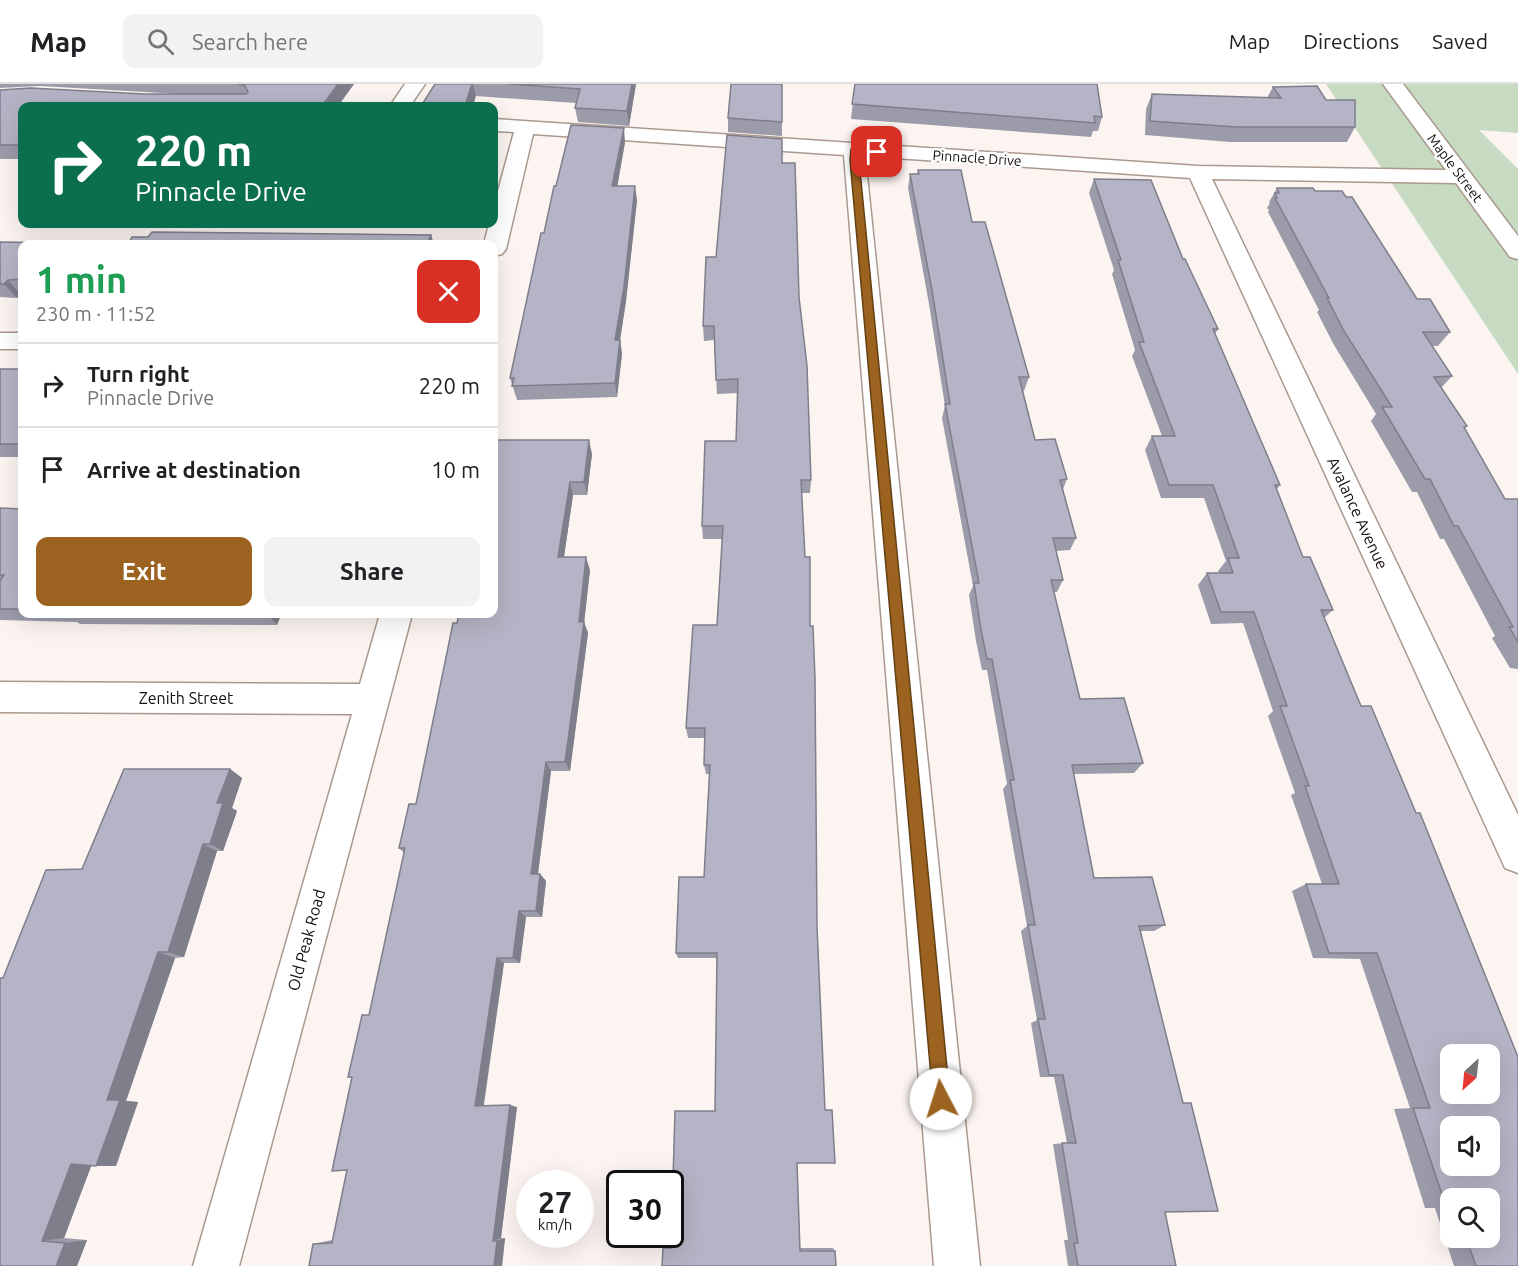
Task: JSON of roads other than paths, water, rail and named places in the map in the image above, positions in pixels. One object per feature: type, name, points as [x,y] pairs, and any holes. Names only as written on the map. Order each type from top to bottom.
[{"type":"street","points":[[403,102],[415,84]]},
{"type":"street","name":"Maple Street","points":[[1393,84],[1518,252]]},
{"type":"street","name":"Pinnacle Drive","points":[[498,125],[1198,172],[1462,177]]},
{"type":"street","points":[[496,240],[521,138],[526,128]]},
{"type":"street","points":[[854,150],[957,1266]]},
{"type":"street","name":"Avalance Avenue","points":[[1198,172],[1518,855]]},
{"type":"street","points":[[0,341],[18,341]]},
{"type":"street","name":"Old Peak Road","points":[[216,1266],[395,618]]},
{"type":"street","name":"Zenith Street","points":[[0,697],[373,699]]}]
